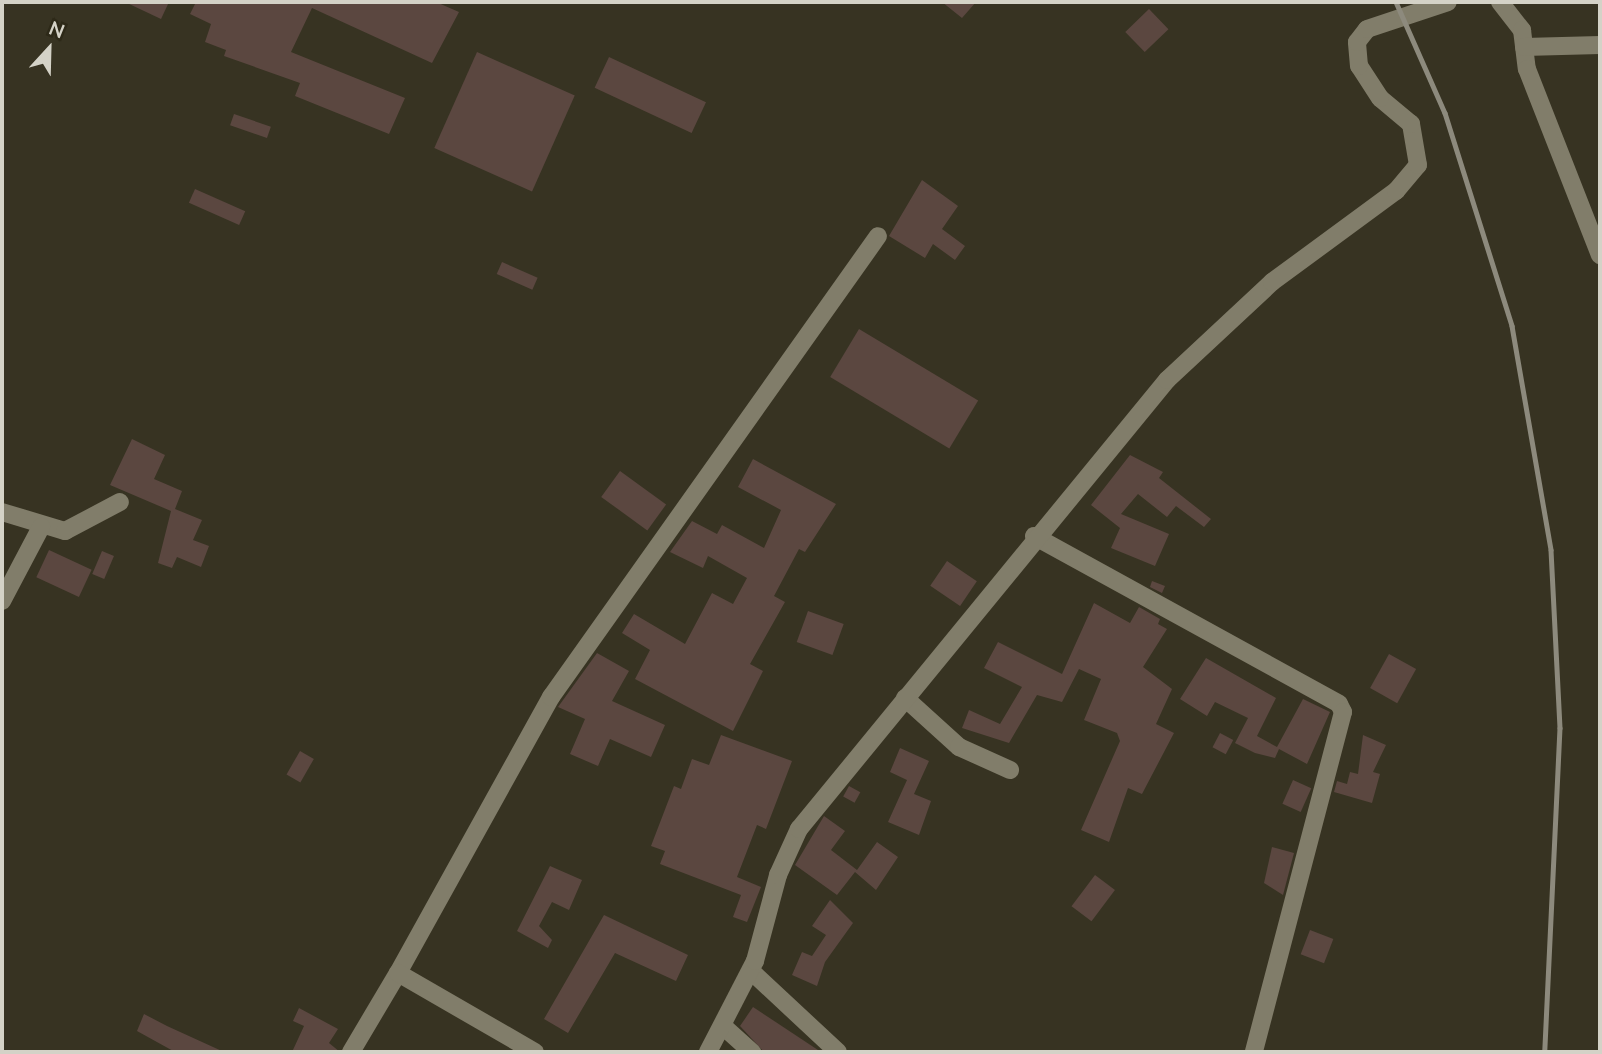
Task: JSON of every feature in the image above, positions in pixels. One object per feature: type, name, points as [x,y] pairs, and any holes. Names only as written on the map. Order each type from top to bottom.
[{"type":"street","points":[[1500,2],[1521,30],[1527,69],[1600,255]]},
{"type":"street","points":[[708,1052],[724,1027],[751,971],[778,875],[799,829],[1034,536],[1214,333],[1396,191],[1418,165],[1411,124],[1380,98],[1359,66],[1357,42],[1367,29],[1443,6]]},
{"type":"street","points":[[1524,47],[1600,45]]},
{"type":"street","points":[[351,1052],[398,973],[551,697],[878,236]]},
{"type":"street","points":[[2,512],[41,527],[65,531],[120,502]]},
{"type":"street","points":[[2,601],[41,527]]},
{"type":"street","points":[[1034,536],[1339,704],[1343,712],[1254,1052]]},
{"type":"street","points":[[905,698],[959,747],[1010,770]]},
{"type":"street","points":[[751,971],[838,1052]]},
{"type":"street","points":[[398,973],[535,1052]]},
{"type":"street","points":[[724,1027],[752,1052]]},
{"type":"building","points":[[125,2],[169,2],[161,19]]},
{"type":"building","points":[[196,2],[436,2],[459,12],[432,63],[312,8],[291,52],[405,98],[389,134],[295,96],[300,83],[224,56],[226,50],[205,42],[211,24],[190,14]]},
{"type":"building","points":[[942,2],[976,2],[962,18]]},
{"type":"building","points":[[1149,9],[1168,29],[1145,52],[1125,32]]},
{"type":"building","points":[[477,52],[575,96],[532,191],[434,148]]},
{"type":"building","points":[[609,57],[706,102],[692,133],[595,88]]},
{"type":"building","points":[[234,114],[271,127],[267,138],[230,125]]},
{"type":"building","points":[[922,180],[958,206],[942,229],[965,246],[955,260],[933,244],[925,258],[889,236]]},
{"type":"building","points":[[195,189],[245,211],[239,225],[189,203]]},
{"type":"building","points":[[502,262],[538,278],[532,290],[497,274]]},
{"type":"building","points":[[859,329],[978,401],[949,449],[830,377]]},
{"type":"building","points":[[132,439],[165,455],[154,479],[182,491],[175,509],[202,520],[193,540],[209,546],[201,567],[177,557],[172,568],[158,563],[171,511],[110,485]]},
{"type":"building","points":[[1130,455],[1163,472],[1159,478],[1211,519],[1204,527],[1176,506],[1167,517],[1138,494],[1121,514],[1169,534],[1155,566],[1111,548],[1120,528],[1091,505]]},
{"type":"building","points":[[753,459],[836,504],[805,552],[799,549],[774,596],[785,602],[750,664],[763,671],[733,731],[635,679],[650,650],[622,633],[634,614],[685,644],[712,593],[733,604],[747,578],[708,556],[703,568],[670,552],[692,521],[717,534],[722,525],[764,548],[781,510],[738,487]]},
{"type":"building","points":[[620,471],[666,505],[647,530],[601,497]]},
{"type":"building","points":[[49,550],[92,570],[79,597],[36,577]]},
{"type":"building","points":[[102,551],[114,556],[104,579],[92,574]]},
{"type":"building","points":[[947,561],[977,581],[960,606],[930,586]]},
{"type":"building","points":[[1152,581],[1165,586],[1162,593],[1150,587]]},
{"type":"building","points":[[1094,603],[1130,623],[1139,607],[1160,619],[1158,624],[1167,629],[1143,667],[1172,689],[1156,724],[1174,733],[1142,794],[1128,788],[1109,842],[1081,830],[1120,741],[1117,733],[1084,720],[1101,679],[1079,669],[1062,702],[1037,695],[1009,743],[962,728],[969,710],[1000,724],[1022,687],[984,668],[998,642],[1062,674]]},
{"type":"building","points":[[808,611],[844,624],[832,655],[797,642]]},
{"type":"building","points":[[597,653],[629,671],[612,701],[665,725],[651,757],[610,739],[598,766],[570,754],[585,719],[558,707]]},
{"type":"building","points":[[1389,654],[1416,669],[1397,703],[1370,688]]},
{"type":"building","points":[[1206,658],[1276,698],[1257,736],[1277,747],[1303,699],[1330,712],[1307,764],[1279,749],[1275,758],[1255,753],[1235,743],[1248,718],[1215,702],[1207,716],[1180,699]]},
{"type":"building","points":[[1220,733],[1233,740],[1226,754],[1212,747]]},
{"type":"building","points":[[721,735],[792,761],[766,829],[757,825],[737,877],[761,887],[747,922],[733,917],[741,895],[660,864],[665,851],[651,846],[674,786],[681,789],[692,759],[709,765]]},
{"type":"building","points":[[1363,735],[1386,745],[1373,772],[1380,774],[1372,803],[1334,792],[1337,781],[1347,784],[1350,772],[1358,774]]},
{"type":"building","points":[[900,748],[929,761],[914,794],[931,801],[919,835],[888,822],[907,780],[890,772]]},
{"type":"building","points":[[300,751],[314,759],[300,782],[286,774]]},
{"type":"building","points":[[1293,780],[1311,788],[1301,812],[1282,804]]},
{"type":"building","points":[[849,786],[860,792],[855,803],[843,796]]},
{"type":"building","points":[[824,816],[845,831],[831,850],[857,870],[877,842],[898,857],[876,890],[855,872],[837,895],[795,865]]},
{"type":"building","points":[[1272,847],[1294,853],[1283,895],[1264,883]]},
{"type":"building","points":[[550,866],[582,880],[569,910],[552,902],[539,926],[552,940],[548,948],[517,931]]},
{"type":"building","points":[[1095,875],[1115,890],[1091,921],[1072,906]]},
{"type":"building","points":[[830,900],[853,923],[825,962],[817,986],[792,975],[802,952],[812,956],[826,935],[812,926]]},
{"type":"building","points":[[604,915],[688,955],[676,981],[615,953],[568,1033],[544,1019]]},
{"type":"building","points":[[1310,930],[1333,939],[1324,963],[1301,954]]},
{"type":"building","points":[[753,1007],[821,1052],[764,1052],[740,1026]]},
{"type":"building","points":[[299,1008],[338,1029],[329,1043],[340,1052],[292,1052],[304,1026],[293,1021]]},
{"type":"building","points":[[144,1014],[224,1052],[175,1052],[137,1031]]},
{"type":"railway","points":[[1396,2],[1445,113],[1512,326],[1551,550],[1560,728],[1545,1052]]}]
